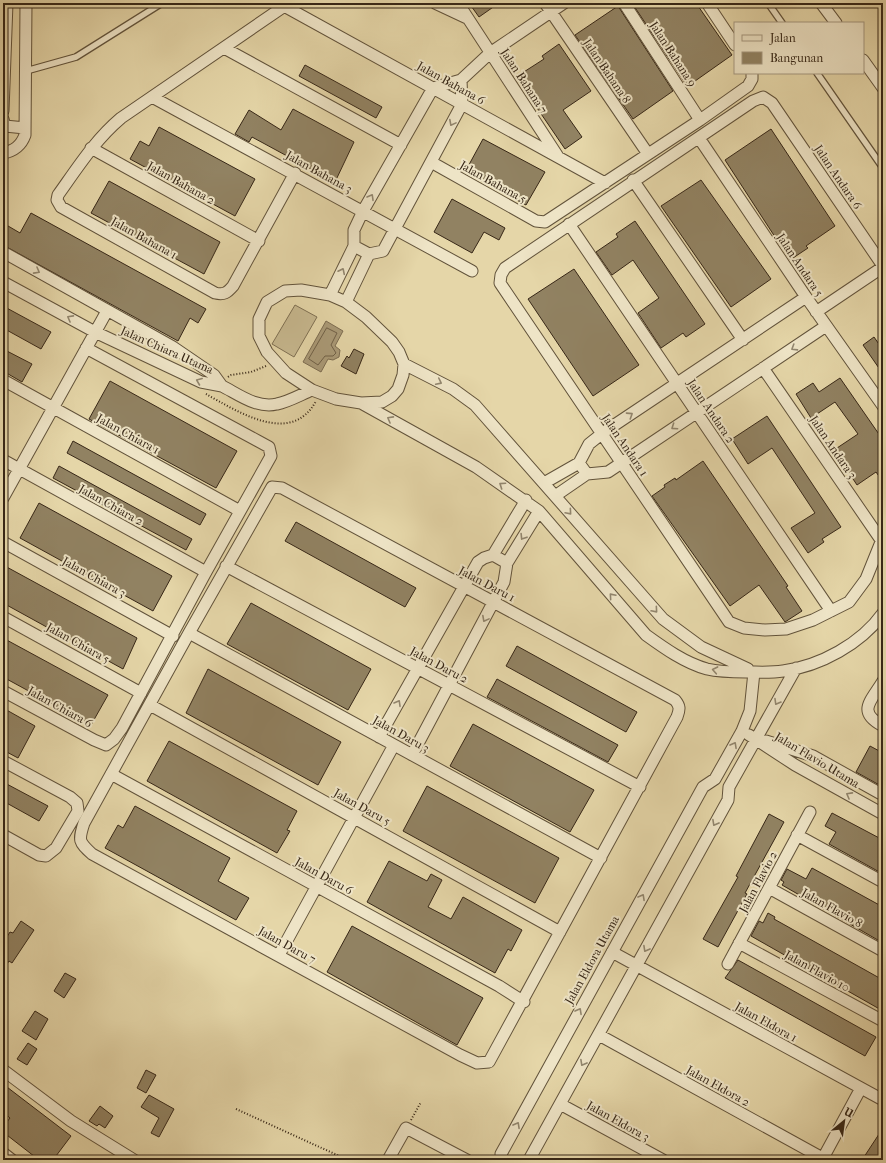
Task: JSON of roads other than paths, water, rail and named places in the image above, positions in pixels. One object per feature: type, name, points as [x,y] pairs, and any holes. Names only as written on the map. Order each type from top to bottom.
[{"type":"street","points":[[3,111],[7,3]]},
{"type":"street","points":[[3,153],[12,151],[22,144],[25,131],[26,3]]},
{"type":"street","points":[[435,3],[468,19]]},
{"type":"street","name":"Jalan Bahana 7","points":[[458,3],[558,157]]},
{"type":"street","points":[[330,295],[354,246],[354,230],[363,211],[434,88],[461,80],[490,53],[548,7],[564,3]]},
{"type":"street","name":"Jalan Bahana 9","points":[[624,3],[700,120]]},
{"type":"street","points":[[707,3],[734,44]]},
{"type":"street","points":[[821,3],[835,22]]},
{"type":"street","points":[[91,148],[104,133],[121,118],[287,5]]},
{"type":"street","name":"Jalan Bahana 6","points":[[287,5],[605,183]]},
{"type":"street","name":"Jalan Bahana 8","points":[[548,7],[648,154]]},
{"type":"street","points":[[224,48],[401,145]]},
{"type":"street","points":[[864,61],[883,88]]},
{"type":"street","points":[[605,183],[748,86],[752,79],[752,74]]},
{"type":"street","points":[[354,246],[369,254],[383,251],[462,104],[461,80]]},
{"type":"street","name":"Jalan Bahana 3","points":[[152,97],[472,271]]},
{"type":"street","name":"Jalan Andara 6","points":[[699,138],[753,101],[762,97],[772,103],[883,267]]},
{"type":"street","points":[[6,123],[25,131]]},
{"type":"street","points":[[568,224],[699,138]]},
{"type":"street","name":"Jalan Andara 5","points":[[699,138],[816,312],[883,406]]},
{"type":"street","name":"Jalan Bahana 1","points":[[91,148],[58,195],[57,200],[61,207],[215,293],[222,294],[228,292],[259,241]]},
{"type":"street","name":"Jalan Bahana 2","points":[[91,148],[259,241]]},
{"type":"street","name":"Jalan Bahana 5","points":[[430,162],[536,221],[545,222],[605,183]]},
{"type":"street","points":[[259,241],[295,174]]},
{"type":"street","points":[[633,180],[743,340]]},
{"type":"street","name":"Jalan Andara 1","points":[[568,224],[505,268],[501,275],[500,282],[729,622],[744,628],[765,630],[786,629],[813,620],[831,611]]},
{"type":"street","name":"Jalan Andara 2","points":[[568,224],[831,611]]},
{"type":"street","name":"Jalan Chiara Utama","points":[[3,252],[106,311],[174,347],[214,375],[222,386]]},
{"type":"street","points":[[346,302],[369,254]]},
{"type":"street","points":[[816,312],[883,267]]},
{"type":"street","name":"Jalan Chiara Utama","points":[[3,282],[95,332],[201,382],[222,386]]},
{"type":"street","points":[[301,290],[330,295],[346,302],[366,317],[392,342],[400,352],[404,364],[403,375],[398,389],[392,396],[382,402],[361,403],[336,399],[312,390],[286,373],[276,363],[267,352],[259,336],[259,319],[267,302],[285,291],[301,290]]},
{"type":"street","points":[[544,483],[579,463],[589,444],[602,434],[806,297]]},
{"type":"street","points":[[3,498],[106,311]]},
{"type":"street","points":[[555,496],[587,474],[608,472],[826,326]]},
{"type":"street","points":[[86,348],[269,447],[271,456],[206,572],[173,636],[141,693]]},
{"type":"street","points":[[177,370],[184,368],[187,356]]},
{"type":"street","points":[[404,364],[453,389],[475,405],[663,618],[701,647],[754,672]]},
{"type":"street","name":"Jalan Andara 3","points":[[763,368],[882,539]]},
{"type":"street","name":"Jalan Chiara 1","points":[[3,380],[240,512]]},
{"type":"street","points":[[222,386],[263,405],[277,404],[312,390]]},
{"type":"street","points":[[361,403],[476,467],[526,500],[539,511],[646,635],[667,650],[705,668],[720,672],[783,671],[796,668],[831,656],[854,643],[883,613]]},
{"type":"street","name":"Jalan Chiara 2","points":[[3,460],[206,572]]},
{"type":"street","points":[[579,463],[587,474]]},
{"type":"street","name":"Jalan Daru 1","points":[[226,566],[269,491],[272,487],[282,488],[675,700],[679,704],[680,711],[640,786]]},
{"type":"street","points":[[379,737],[478,562],[493,555],[526,500]]},
{"type":"street","points":[[412,755],[504,582],[507,563],[539,511]]},
{"type":"street","points":[[831,611],[849,602],[866,579],[882,539]]},
{"type":"street","name":"Jalan Chiara 3","points":[[3,542],[173,636]]},
{"type":"street","points":[[493,555],[507,563]]},
{"type":"street","points":[[111,774],[226,566]]},
{"type":"street","name":"Jalan Daru 2","points":[[226,566],[640,786]]},
{"type":"street","name":"Jalan Chiara 5","points":[[3,617],[141,693]]},
{"type":"street","name":"Jalan Daru 3","points":[[189,633],[601,858]]},
{"type":"street","points":[[529,1160],[728,800],[729,787],[796,668]]},
{"type":"street","points":[[729,787],[715,779],[742,731],[750,711],[754,672]]},
{"type":"street","points":[[883,681],[868,708],[868,714],[872,720],[883,726]]},
{"type":"street","name":"Jalan Chiara 6","points":[[3,691],[94,740],[106,744],[114,739],[122,728],[141,693]]},
{"type":"street","name":"Jalan Daru 5","points":[[150,705],[560,932]]},
{"type":"street","points":[[742,731],[756,738]]},
{"type":"street","name":"Jalan Flavio Utama","points":[[756,738],[814,756],[883,795]]},
{"type":"street","name":"Jalan Flavio Utama","points":[[756,738],[796,765],[883,814]]},
{"type":"street","points":[[279,955],[394,745]]},
{"type":"street","points":[[3,761],[70,797],[77,803],[78,812],[56,848],[46,856],[39,855],[3,834]]},
{"type":"street","name":"Jalan Daru 7","points":[[111,774],[79,836],[81,844],[92,854],[477,1063],[484,1064],[489,1062],[524,1002]]},
{"type":"street","name":"Jalan Daru 6","points":[[111,774],[499,986],[524,1002]]},
{"type":"street","name":"Jalan Eldora Utama","points":[[503,1160],[501,1154],[702,787],[715,779]]},
{"type":"street","points":[[524,1002],[560,932],[640,786]]},
{"type":"street","name":"Jalan Flavio 2","points":[[728,964],[810,812]]},
{"type":"street","points":[[797,835],[883,882]]},
{"type":"street","name":"Jalan Flavio 8","points":[[769,888],[883,951]]},
{"type":"street","name":"Jalan Flavio 10","points":[[739,943],[883,1022]]},
{"type":"street","name":"Jalan Eldora 1","points":[[612,952],[883,1100]]},
{"type":"street","name":"Jalan Eldora 2","points":[[598,1035],[823,1159]]},
{"type":"street","points":[[3,1070],[71,1121],[134,1160]]},
{"type":"street","points":[[823,1159],[861,1088]]},
{"type":"street","name":"Jalan Eldora 3","points":[[560,1104],[663,1160]]},
{"type":"street","points":[[388,1160],[406,1128],[467,1160]]},
{"type":"street","points":[[3,1153],[12,1160]]},
{"type":"lane","points":[[26,71],[76,57],[162,3]]},
{"type":"lane","points":[[768,3],[781,22]]},
{"type":"lane","points":[[818,74],[883,168]]},
{"type":"water","points":[[326,321],[343,331],[335,346],[340,350],[339,357],[333,360],[328,359],[321,372],[303,362]]}]
